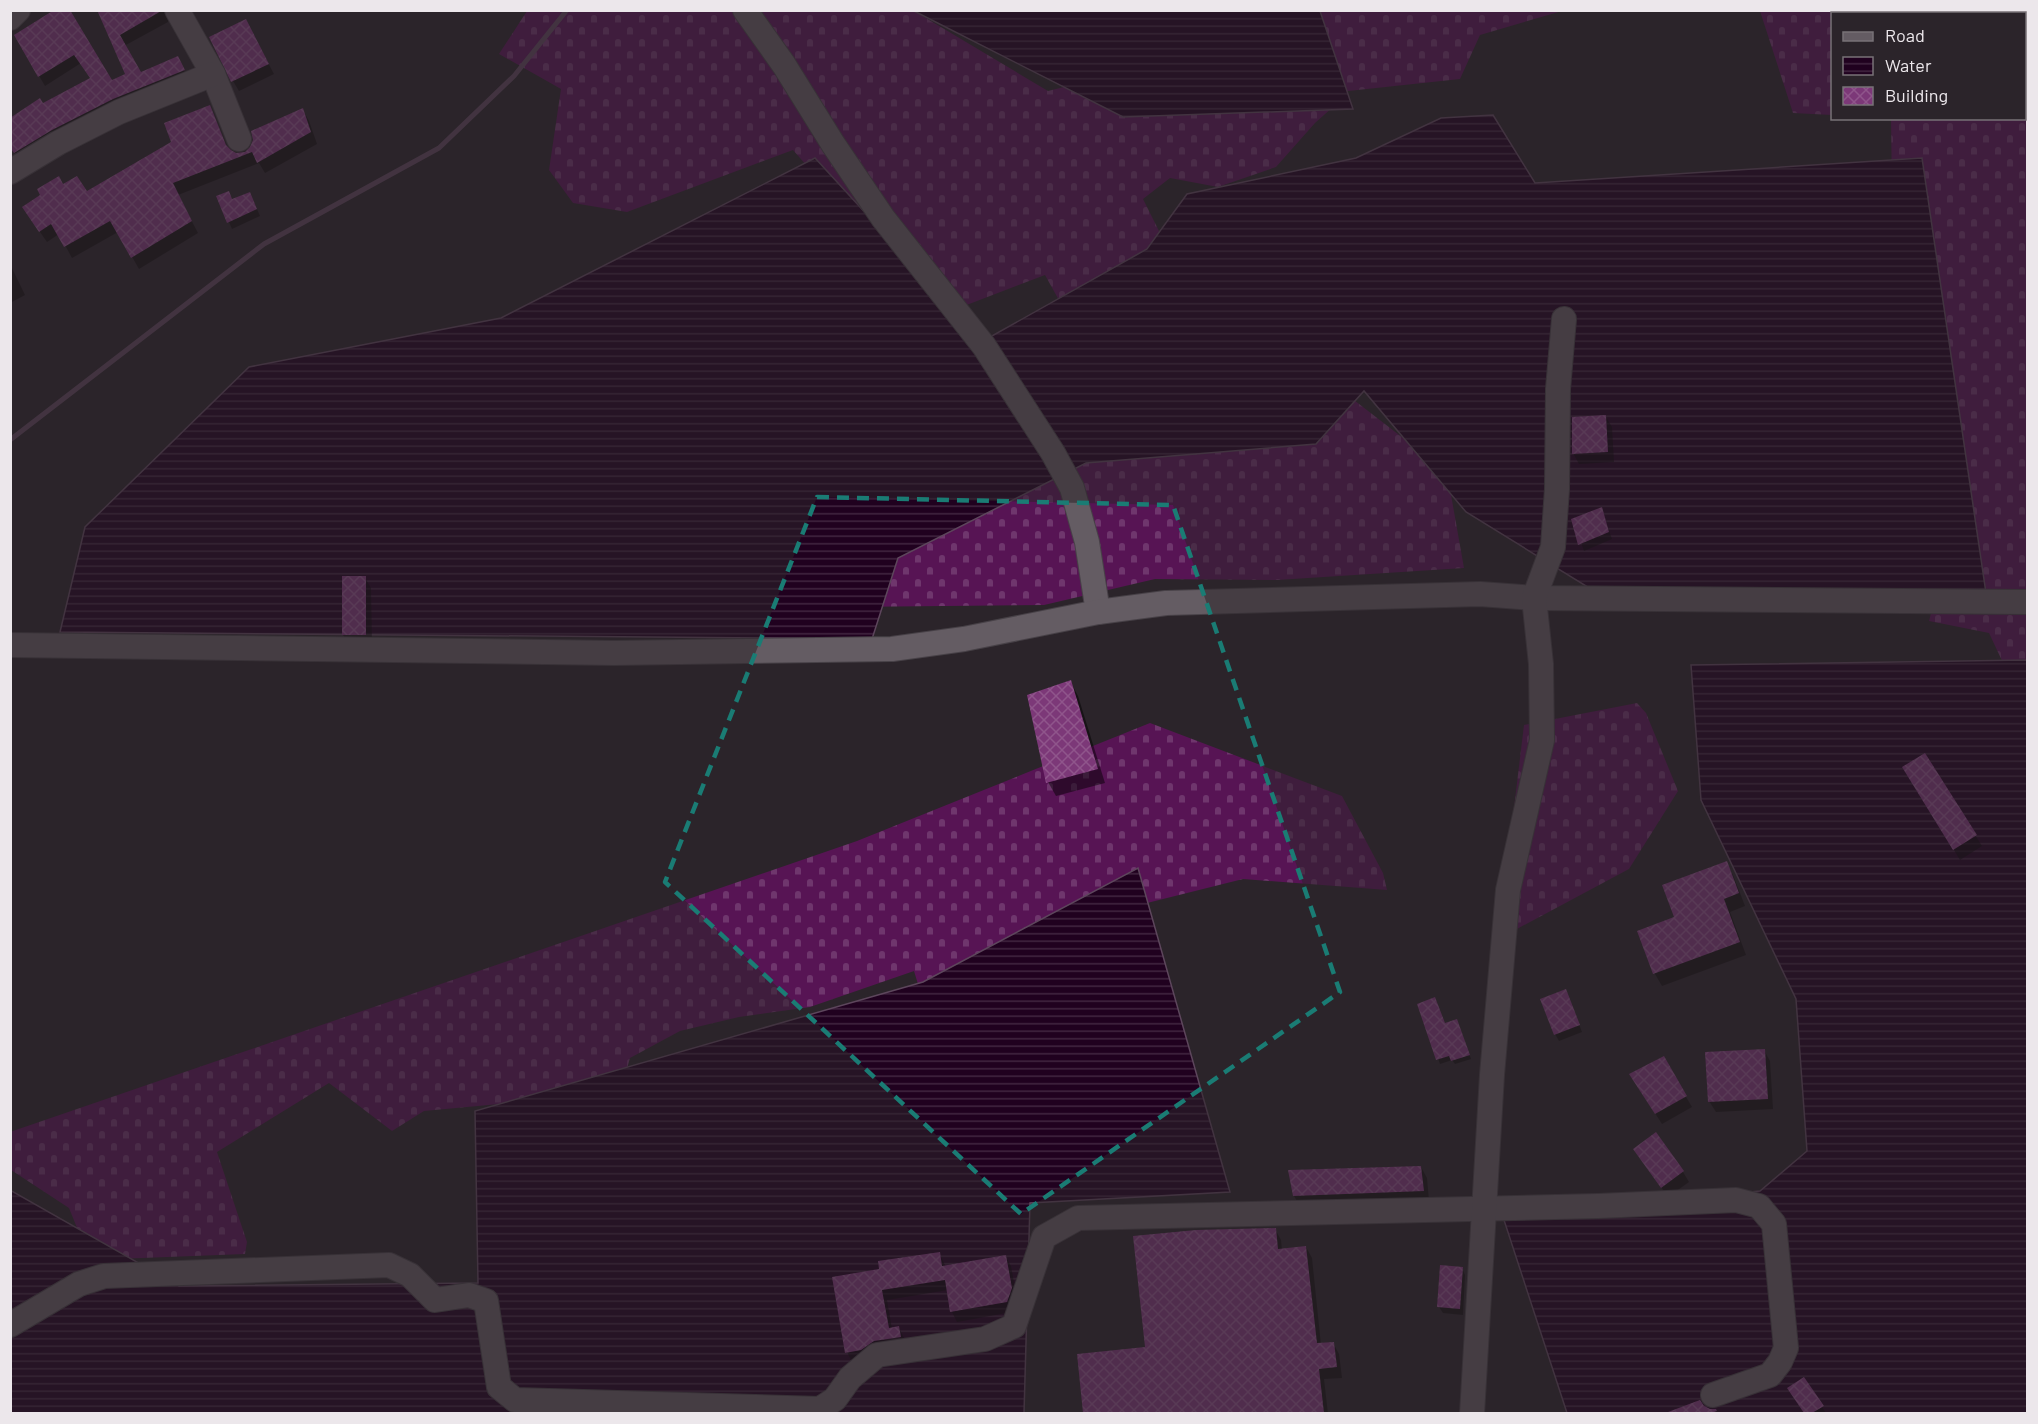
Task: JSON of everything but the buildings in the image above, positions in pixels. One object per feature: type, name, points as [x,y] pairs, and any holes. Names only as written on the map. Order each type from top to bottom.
[{"type":"street","points":[[10,18],[18,10]]},
{"type":"street","points":[[745,10],[784,65],[883,218],[984,346],[1053,453],[1072,488],[1087,542],[1098,612]]},
{"type":"street","points":[[185,13],[239,139]]},
{"type":"street","points":[[10,172],[58,143],[119,112],[213,74]]},
{"type":"street","points":[[1472,1413],[1492,1075],[1508,890],[1542,740],[1541,664],[1534,598],[1553,547],[1557,489],[1558,389],[1564,319]]},
{"type":"street","points":[[10,645],[614,653],[892,649],[964,639],[1098,612],[1177,603],[1480,594],[1534,598],[2028,602]]},
{"type":"street","points":[[10,1324],[79,1284],[104,1276],[389,1265],[410,1275],[435,1300],[469,1295],[486,1301],[499,1387],[515,1400],[820,1408],[835,1399],[850,1378],[876,1354],[985,1339],[1014,1326],[1044,1237],[1078,1218],[1484,1209],[1736,1200],[1759,1206],[1774,1224],[1786,1348],[1780,1362],[1770,1375],[1713,1395]]},
{"type":"highlighted area","points":[[817,497],[1173,505],[1340,992],[1021,1214],[665,882]]},
{"type":"green space","points":[[527,11],[914,11],[1048,91],[1226,46],[1316,11],[1562,11],[1480,35],[1460,79],[1339,92],[1342,99],[1315,123],[1276,167],[1218,187],[1170,178],[1143,199],[1236,385],[1341,390],[1447,472],[1464,568],[1277,580],[1155,579],[1044,605],[845,607],[920,513],[1111,394],[1045,275],[938,316],[793,150],[627,212],[573,203],[549,170],[561,89],[499,54]]},
{"type":"green space","points":[[1760,11],[2027,11],[2027,714],[1989,633],[1929,621],[1940,578],[1893,274],[1891,120],[2026,120],[2026,12],[1831,12],[1831,115],[1793,113]]},
{"type":"green space","points":[[1637,703],[1646,713],[1678,791],[1629,869],[1515,930],[1503,899],[1524,725]]},
{"type":"green space","points":[[1150,723],[1342,796],[1383,873],[1387,890],[1243,879],[1095,916],[929,1020],[914,971],[810,1007],[739,1017],[680,1031],[630,1058],[620,1093],[424,1111],[392,1131],[329,1083],[217,1152],[247,1242],[245,1254],[90,1260],[69,1208],[11,1170],[10,1132],[857,841]]},
{"type":"water","points":[[914,11],[1320,11],[1353,109],[1123,117]]},
{"type":"water","points":[[1493,115],[1535,183],[1922,158],[1987,600],[1599,594],[1466,512],[1364,391],[1316,444],[1086,463],[898,558],[872,639],[60,632],[85,527],[249,367],[501,318],[815,158],[983,341],[1147,249],[1187,194],[1356,158],[1441,118]]},
{"type":"water","points":[[2027,660],[2027,1413],[1567,1413],[1503,1217],[1760,1191],[1807,1151],[1796,999],[1701,800],[1691,665]]},
{"type":"water","points":[[1138,868],[1230,1192],[1030,1203],[1024,1413],[11,1414],[10,1190],[179,1286],[478,1283],[475,1111],[923,982]]},
{"type":"waterway","points":[[10,440],[264,244],[439,148],[514,76],[567,10]]}]
